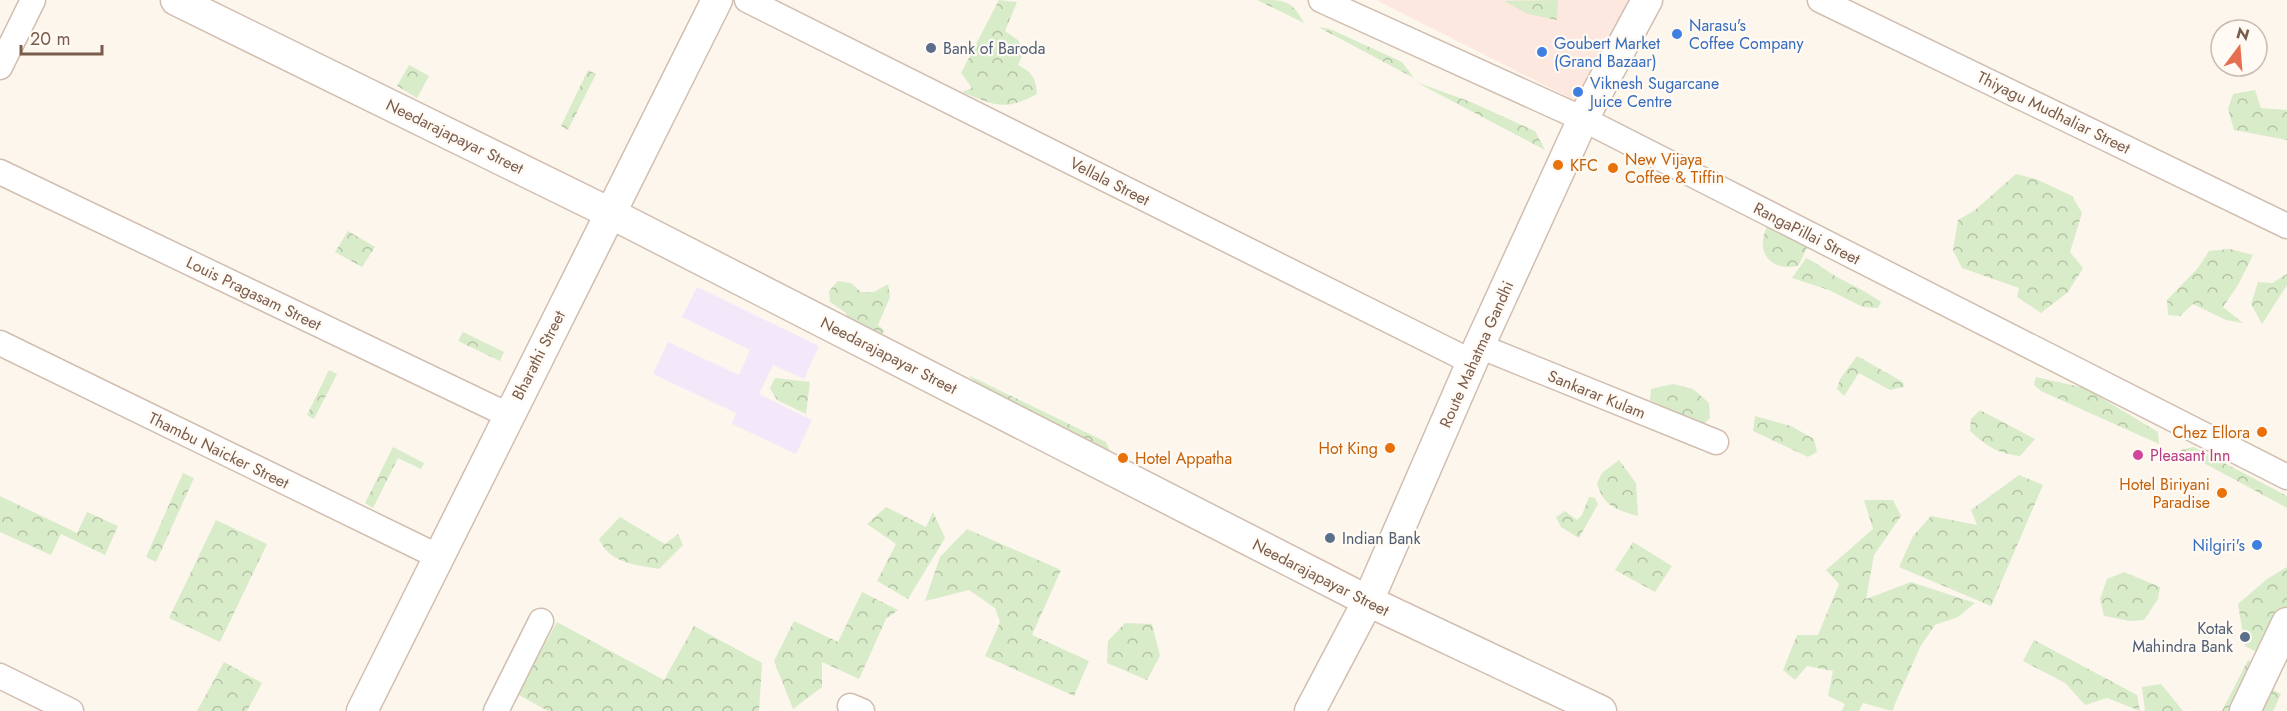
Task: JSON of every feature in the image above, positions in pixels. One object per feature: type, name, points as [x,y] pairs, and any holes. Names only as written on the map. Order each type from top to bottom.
[{"type":"street","points":[[0,68],[33,0]]},
{"type":"street","name":"Needarajapayar Street","points":[[177,0],[610,213],[1368,601],[1601,711]]},
{"type":"street","name":"Bharathi Street","points":[[362,711],[437,556],[717,0]]},
{"type":"street","name":"Vellala Street","points":[[747,0],[1475,354]]},
{"type":"street","name":"RangaPillai Street","points":[[1321,0],[1583,119],[2287,477]]},
{"type":"street","name":"Route Mahatma Gandhi","points":[[1310,711],[1368,601],[1475,354],[1583,119],[1647,0]]},
{"type":"street","name":"Thiyagu Mudhaliar Street","points":[[1820,0],[2287,226]]},
{"type":"street","name":"Louis Pragasam Street","points":[[0,172],[508,415]]},
{"type":"street","name":"Thambu Naicker Street","points":[[0,343],[437,556]]},
{"type":"street","name":"Sankarar Kulam","points":[[1475,354],[1716,442]]},
{"type":"street","points":[[496,711],[542,621]]},
{"type":"street","points":[[2245,711],[2287,623]]},
{"type":"street","points":[[0,676],[71,711]]},
{"type":"shaded area","name":"Goubert Market (Grand Bazaar)","points":[[1376,0],[1630,0],[1582,104]]},
{"type":"shaded area","points":[[697,287],[819,346],[804,379],[773,365],[759,394],[812,420],[796,454],[732,424],[736,413],[653,374],[668,342],[739,375],[750,350],[682,317]]},
{"type":"green space","points":[[999,0],[1017,2],[1005,31],[1019,41],[1023,53],[1018,65],[1032,76],[1037,94],[1026,100],[1007,105],[992,103],[962,92],[972,88],[961,73]]},
{"type":"green space","points":[[1257,0],[1275,0],[1286,3],[1295,10],[1304,23]]},
{"type":"green space","points":[[1558,0],[1557,20],[1528,14],[1504,1]]},
{"type":"green space","points":[[1318,27],[1330,29],[1402,62],[1414,78]]},
{"type":"green space","points":[[409,65],[429,76],[417,98],[397,86]]},
{"type":"green space","points":[[588,70],[596,74],[568,130],[561,126]]},
{"type":"green space","points":[[1416,82],[1471,102],[1535,131],[1545,150]]},
{"type":"green space","points":[[2255,90],[2261,108],[2287,110],[2287,140],[2234,130],[2228,109],[2233,94]]},
{"type":"green space","points":[[2016,174],[2036,179],[2072,196],[2082,213],[2070,252],[2083,268],[2068,292],[2041,313],[2017,297],[2019,288],[1962,268],[1953,250],[1958,220],[1975,210]]},
{"type":"green space","points":[[1768,225],[1809,244],[1798,266],[1779,266],[1767,257],[1763,243]]},
{"type":"green space","points":[[348,231],[375,247],[362,267],[335,252]]},
{"type":"green space","points":[[2230,249],[2253,255],[2238,285],[2223,307],[2243,323],[2226,320],[2193,304],[2180,316],[2168,315],[2167,300],[2198,268],[2209,251]]},
{"type":"green space","points":[[1806,258],[1881,302],[1878,308],[1863,307],[1829,290],[1792,278]]},
{"type":"green space","points":[[2287,274],[2287,285],[2262,324],[2251,304],[2258,282],[2272,283]]},
{"type":"green space","points":[[838,281],[851,283],[861,292],[874,292],[888,284],[890,297],[878,325],[885,331],[880,335],[848,321],[846,313],[830,302],[829,291]]},
{"type":"green space","points":[[463,332],[504,352],[500,361],[458,341]]},
{"type":"green space","points":[[1857,356],[1903,382],[1904,387],[1890,390],[1859,373],[1844,396],[1837,389],[1840,379]]},
{"type":"green space","points":[[329,370],[337,374],[314,419],[307,415]]},
{"type":"green space","points":[[968,375],[1106,442],[1110,451],[1016,410],[999,400]]},
{"type":"green space","points":[[2036,377],[2085,388],[2158,432],[2159,444],[2041,391],[2034,385]]},
{"type":"green space","points":[[775,378],[810,382],[806,414],[777,400],[770,388]]},
{"type":"green space","points":[[1673,384],[1693,389],[1709,403],[1710,418],[1700,427],[1650,400],[1651,389]]},
{"type":"green space","points":[[1980,410],[2035,439],[2020,456],[1993,448],[1970,431],[1971,419]]},
{"type":"green space","points":[[1755,416],[1791,426],[1814,439],[1817,452],[1808,457],[1753,431]]},
{"type":"green space","points":[[393,447],[424,463],[421,469],[398,458],[373,508],[365,503]]},
{"type":"green space","points":[[2194,447],[2287,496],[2287,508],[2180,450]]},
{"type":"green space","points":[[1619,460],[1636,483],[1638,516],[1623,512],[1607,502],[1597,483],[1602,473]]},
{"type":"green space","points":[[183,473],[194,478],[156,562],[146,557]]},
{"type":"green space","points":[[2019,475],[2043,485],[1991,606],[1899,567],[1913,536],[1931,516],[1977,525],[1971,510]]},
{"type":"green space","points":[[0,496],[77,533],[87,512],[118,526],[105,555],[61,534],[51,555],[0,532]]},
{"type":"green space","points":[[1589,497],[1595,498],[1598,504],[1579,538],[1561,527],[1556,517],[1565,511],[1577,520],[1582,515]]},
{"type":"green space","points":[[1864,500],[1893,500],[1901,516],[1874,555],[1866,599],[1911,582],[1975,603],[1958,617],[1935,625],[1920,647],[1892,711],[1863,703],[1859,711],[1842,711],[1845,704],[1828,696],[1833,671],[1807,666],[1795,680],[1783,670],[1797,635],[1818,635],[1839,584],[1826,570],[1873,529]]},
{"type":"green space","points":[[886,507],[926,527],[933,512],[945,538],[908,599],[877,581],[896,544],[867,524]]},
{"type":"green space","points":[[620,517],[665,544],[678,534],[683,545],[659,569],[624,562],[609,553],[599,539]]},
{"type":"green space","points":[[216,520],[267,544],[220,642],[169,618]]},
{"type":"green space","points":[[967,529],[1061,570],[1032,635],[1089,661],[1074,696],[985,656],[1000,622],[995,608],[969,590],[925,601],[940,557]]},
{"type":"green space","points":[[1633,542],[1672,566],[1655,592],[1615,570]]},
{"type":"green space","points":[[2287,567],[2287,650],[2270,659],[2245,646],[2238,604],[2267,579]]},
{"type":"green space","points":[[2124,572],[2160,587],[2158,599],[2144,620],[2130,621],[2104,616],[2100,599],[2107,579]]},
{"type":"green space","points":[[862,592],[898,610],[886,619],[859,679],[822,662],[822,687],[793,709],[774,661],[794,621],[838,642]]},
{"type":"green space","points":[[557,622],[664,680],[694,626],[762,663],[759,711],[548,711],[517,694]]},
{"type":"green space","points":[[1125,623],[1152,624],[1160,656],[1147,680],[1107,663],[1108,641]]},
{"type":"green space","points":[[2034,640],[2137,695],[2140,711],[2107,698],[2085,705],[2065,683],[2023,661]]},
{"type":"green space","points":[[2248,660],[2268,671],[2262,684],[2281,694],[2273,711],[2222,711]]},
{"type":"green space","points":[[224,662],[262,683],[247,711],[197,711]]},
{"type":"green space","points":[[2161,684],[2183,711],[2145,711],[2142,687]]},
{"type":"place","name":"Narasu's Coffee Company","points":[[1677,34]]},
{"type":"place","name":"Bank of Baroda","points":[[931,48]]},
{"type":"place","name":"Goubert Market (Grand Bazaar)","points":[[1542,52]]},
{"type":"place","name":"Viknesh Sugarcane Juice Centre","points":[[1578,92]]},
{"type":"place","name":"KFC","points":[[1558,165]]},
{"type":"place","name":"New Vijaya Coffee & Tiffin","points":[[1613,168]]},
{"type":"place","name":"Chez Ellora","points":[[2262,432]]},
{"type":"place","name":"Hot King","points":[[1390,448]]},
{"type":"place","name":"Pleasant Inn","points":[[2138,455]]},
{"type":"place","name":"Hotel Appatha","points":[[1123,458]]},
{"type":"place","name":"Hotel Biriyani Paradise","points":[[2222,493]]},
{"type":"place","name":"Indian Bank","points":[[1330,538]]},
{"type":"place","name":"Nilgiri's","points":[[2257,545]]},
{"type":"place","name":"Kotak Mahindra Bank","points":[[2245,637]]}]
